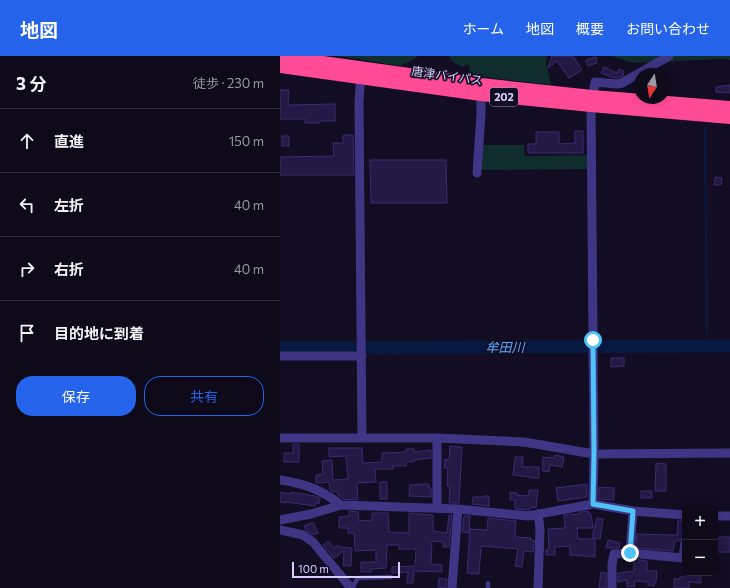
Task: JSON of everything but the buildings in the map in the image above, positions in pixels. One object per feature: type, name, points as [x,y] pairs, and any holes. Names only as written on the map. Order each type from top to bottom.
[{"type":"highway","name":"唐津バイパス","points":[[280,56],[361,74],[480,95],[730,107]]},
{"type":"highway","name":"唐津バイパス","points":[[280,67],[481,84],[592,101],[730,118]]},
{"type":"street","points":[[593,504],[592,101],[594,82],[616,84],[622,83],[669,56]]},
{"type":"street","points":[[361,74],[359,103],[362,438]]},
{"type":"street","points":[[477,173],[481,114],[480,95]]},
{"type":"street","points":[[280,356],[362,355]]},
{"type":"street","points":[[280,438],[437,438],[524,442],[594,454],[730,453]]},
{"type":"street","points":[[437,438],[437,508]]},
{"type":"street","points":[[280,480],[303,484],[328,495],[341,505]]},
{"type":"street","points":[[280,520],[311,514],[341,505],[458,509],[528,516],[593,504],[633,511],[682,515]]},
{"type":"street","points":[[452,588],[458,509]]},
{"type":"street","points":[[630,553],[633,511]]},
{"type":"street","points":[[538,514],[540,529],[538,588]]},
{"type":"street","points":[[718,516],[730,516]]},
{"type":"street","points":[[280,530],[303,535],[313,542],[351,588]]},
{"type":"street","points":[[612,588],[612,564],[614,554],[630,553],[682,558]]},
{"type":"lane","points":[[351,588],[358,578],[391,577]]},
{"type":"green space","points":[[338,56],[418,56],[400,66]]},
{"type":"green space","points":[[449,56],[547,56],[546,63],[551,85],[470,75],[469,64],[463,67],[452,62]]},
{"type":"green space","points":[[611,56],[730,56],[730,60],[722,59],[633,63]]},
{"type":"green space","points":[[481,145],[524,145],[525,156],[587,155],[587,169],[480,170]]},
{"type":"waterway","points":[[705,128],[707,334]]},
{"type":"waterway","name":"牟田川","points":[[280,348],[730,346]]},
{"type":"route","points":[[593,340],[593,504],[633,511],[630,553]]}]
